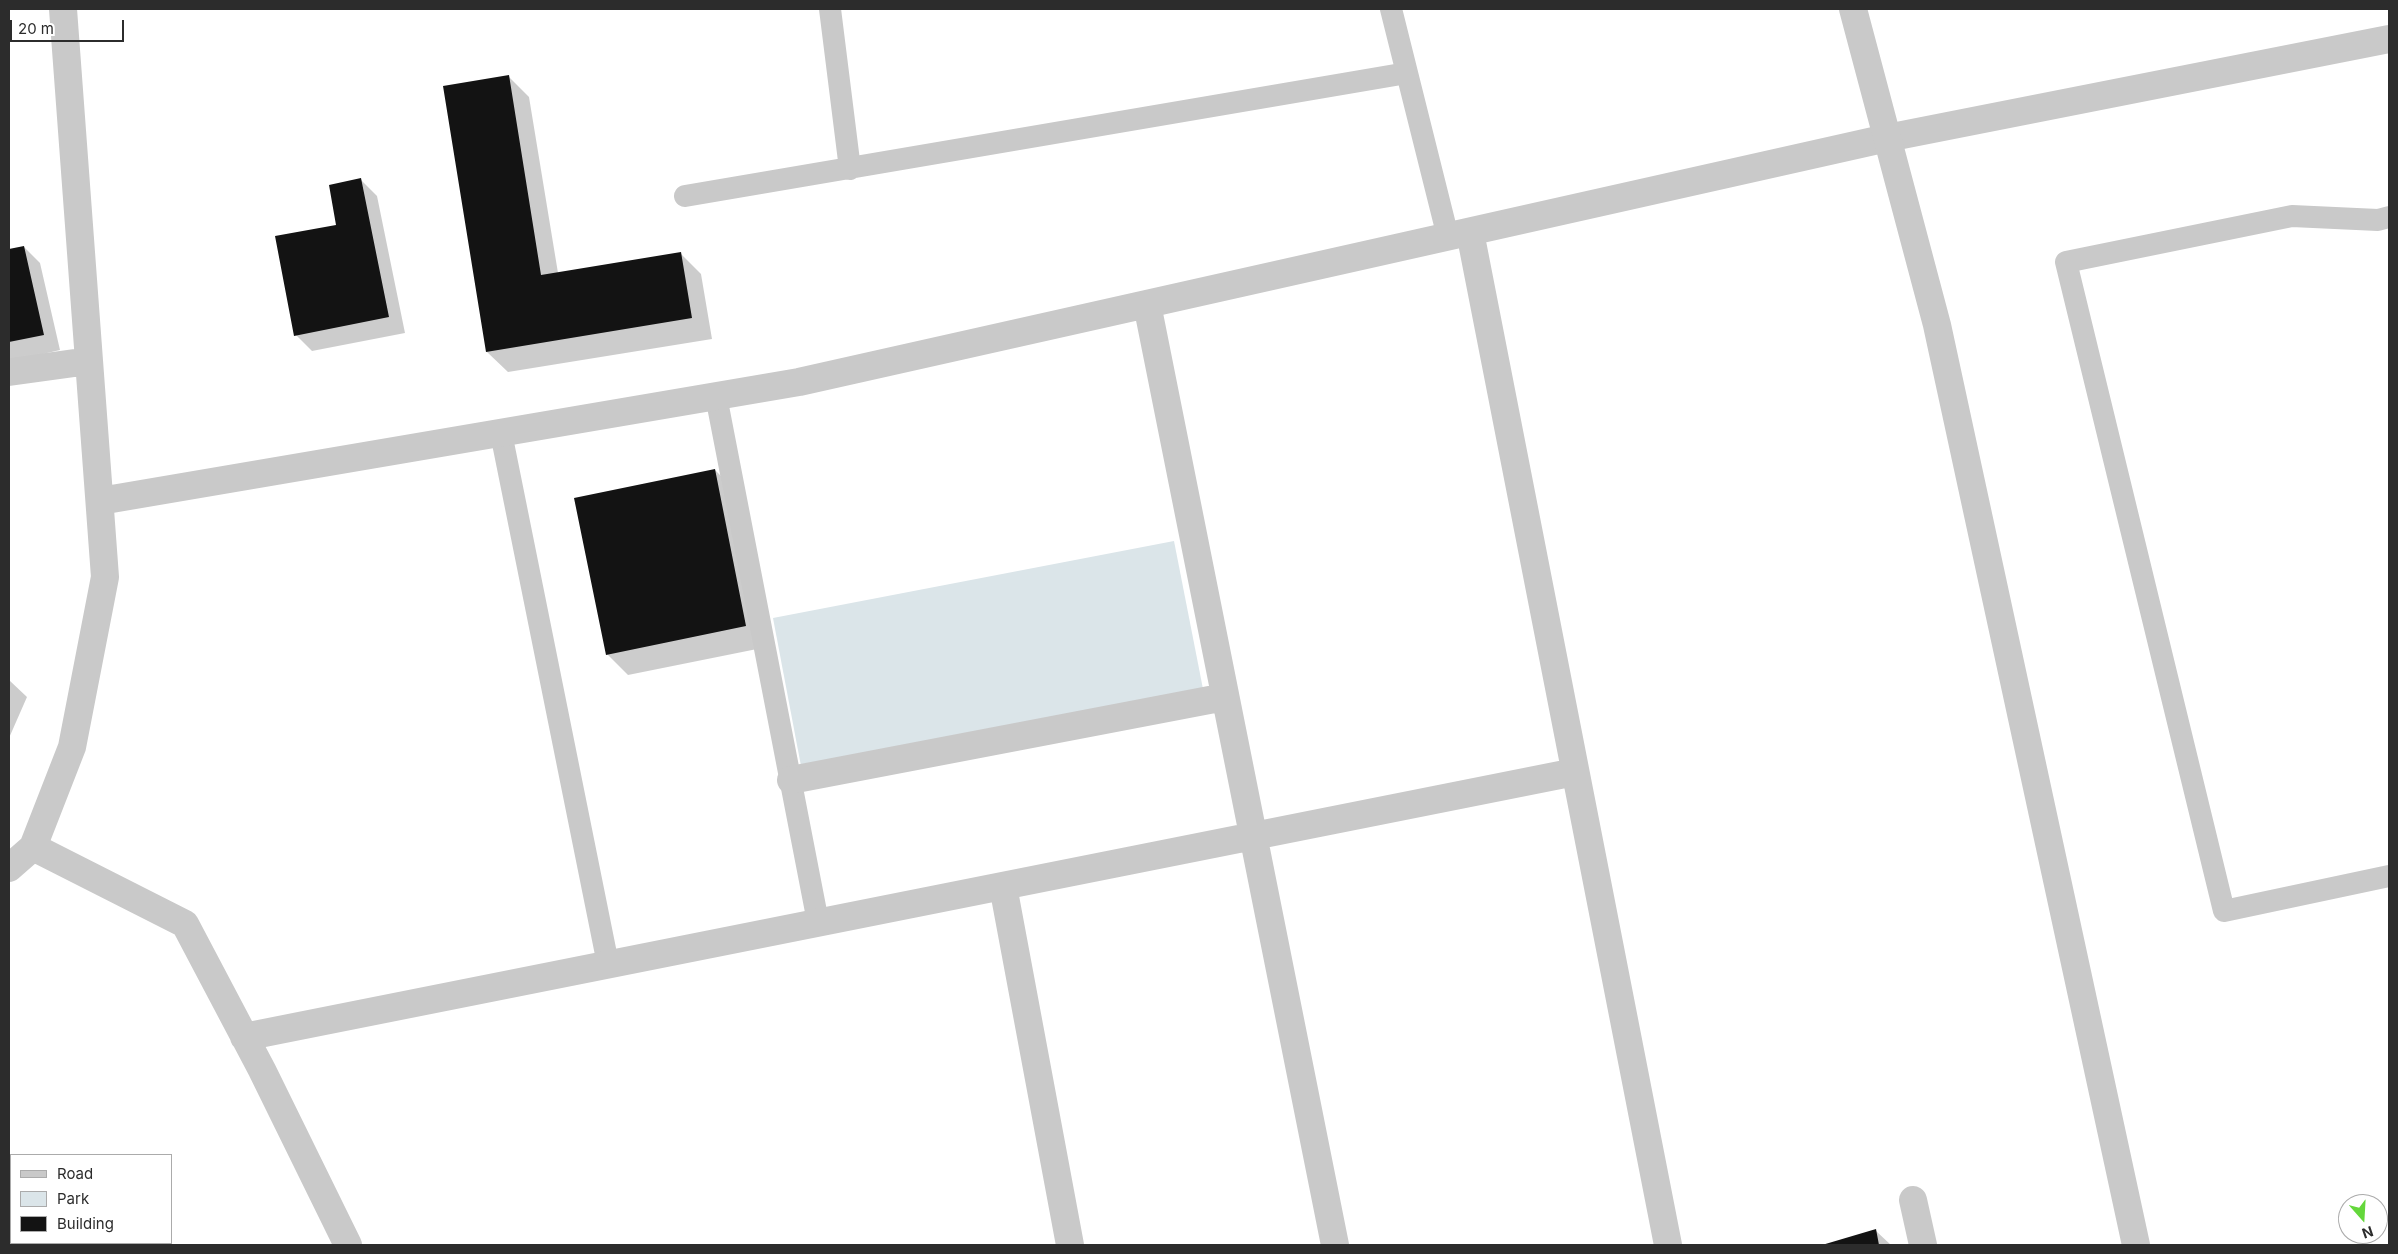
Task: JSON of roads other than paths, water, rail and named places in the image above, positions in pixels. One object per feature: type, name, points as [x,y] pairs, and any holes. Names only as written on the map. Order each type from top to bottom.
[{"type":"street","points":[[9,868],[33,847],[72,747],[105,578],[63,9]]},
{"type":"street","points":[[1853,9],[1937,325],[2136,1245]]},
{"type":"street","points":[[100,500],[799,382],[1887,138],[2389,39]]},
{"type":"street","points":[[1459,234],[1575,772],[1668,1245]]},
{"type":"street","points":[[1147,304],[1335,1245]]},
{"type":"street","points":[[9,372],[89,362]]},
{"type":"street","points":[[791,780],[1226,697]]},
{"type":"street","points":[[244,1037],[1575,772]]},
{"type":"street","points":[[33,847],[185,924],[348,1245]]},
{"type":"street","points":[[1003,886],[1070,1245]]},
{"type":"street","points":[[1913,1200],[1923,1245]]},
{"type":"lane","points":[[830,9],[850,169]]},
{"type":"lane","points":[[1391,9],[1408,73],[1459,234]]},
{"type":"lane","points":[[685,196],[1408,73]]},
{"type":"lane","points":[[2389,217],[2378,220],[2292,216],[2066,262],[2224,910],[2389,876]]},
{"type":"lane","points":[[716,396],[818,922]]},
{"type":"lane","points":[[501,433],[608,964]]}]
